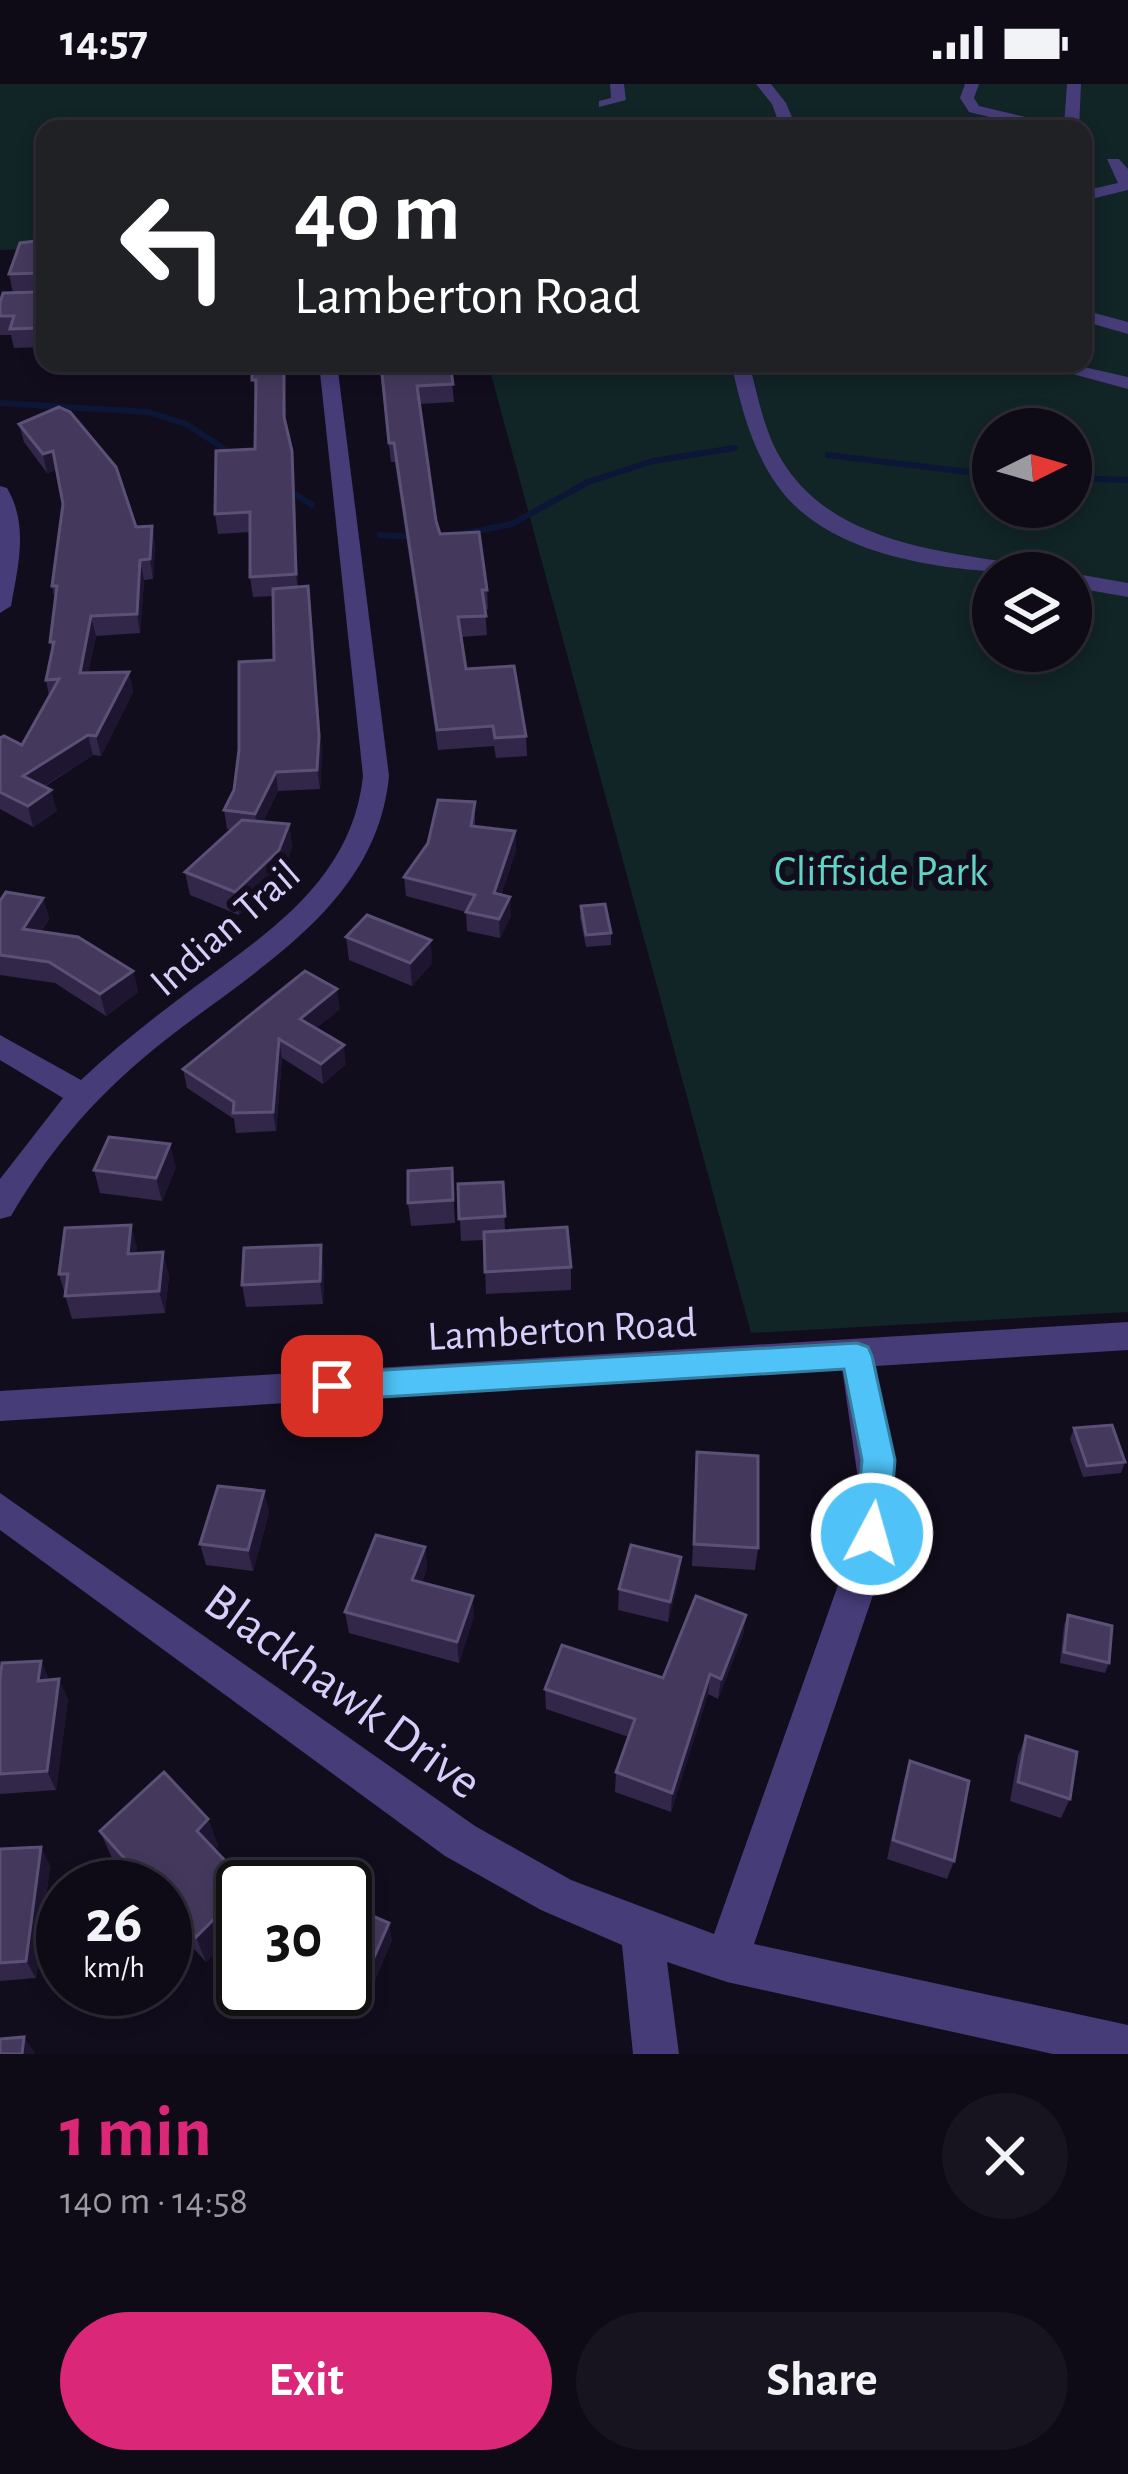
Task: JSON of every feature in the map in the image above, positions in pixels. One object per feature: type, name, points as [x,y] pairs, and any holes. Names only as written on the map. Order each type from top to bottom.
[{"type":"street","points":[[604,104],[619,100],[617,84]]},
{"type":"street","points":[[763,84],[785,120]]},
{"type":"street","points":[[972,84],[967,98],[974,109],[1020,120]]},
{"type":"street","points":[[1072,120],[1075,84]]},
{"type":"street","points":[[1092,194],[1127,188],[1125,175],[1112,162]]},
{"type":"street","points":[[1092,318],[1128,328]]},
{"type":"street","name":"Indian Trail","points":[[0,1207],[47,1130],[82,1094],[295,927],[327,894],[366,830],[376,776],[329,372]]},
{"type":"street","points":[[743,372],[768,455],[791,491],[817,517],[854,534],[972,562]]},
{"type":"street","points":[[1082,372],[1128,382]]},
{"type":"street","points":[[0,492],[10,513],[0,602]]},
{"type":"street","points":[[1092,584],[1128,590]]},
{"type":"street","points":[[0,1046],[82,1094]]},
{"type":"street","name":"Lamberton Road","points":[[0,1406],[1128,1336]]},
{"type":"street","points":[[857,1356],[878,1460],[878,1510],[867,1558],[727,1960],[1128,2048]]},
{"type":"street","name":"Blackhawk Drive","points":[[0,1509],[460,1841],[556,1895],[642,1932],[727,1960]]},
{"type":"street","points":[[642,1932],[656,2054]]},
{"type":"green space","name":"Cliffside Park","points":[[0,84],[1128,84],[1128,1312],[751,1333],[490,372],[1092,372],[1092,120],[36,120],[36,249],[0,250]]},
{"type":"building","points":[[36,241],[36,273],[9,274],[20,243]]},
{"type":"building","points":[[36,292],[36,328],[10,329],[14,316],[0,316],[3,293]]},
{"type":"building","points":[[252,372],[284,372],[296,574],[250,577],[250,512],[215,514],[216,451],[255,449],[256,380]]},
{"type":"building","points":[[382,372],[451,372],[453,384],[417,386],[440,534],[479,532],[486,616],[458,617],[466,669],[514,666],[526,736],[495,738],[493,726],[437,730],[394,443],[389,443]]},
{"type":"building","points":[[59,407],[70,412],[116,467],[136,527],[152,526],[150,559],[140,560],[137,614],[91,616],[80,673],[129,672],[96,736],[88,735],[23,776],[51,790],[28,806],[0,792],[0,738],[22,745],[59,679],[46,680],[54,642],[50,642],[57,586],[52,586],[63,504],[53,451],[43,454],[19,424]]},
{"type":"building","points":[[308,586],[319,736],[317,770],[276,772],[255,814],[224,810],[234,790],[239,750],[239,662],[274,660],[273,589]]},
{"type":"building","points":[[438,800],[475,802],[471,826],[515,831],[494,893],[510,897],[499,919],[466,912],[475,895],[404,877],[428,843]]},
{"type":"building","points":[[242,820],[289,824],[279,850],[235,892],[185,872]]},
{"type":"building","points":[[6,892],[43,898],[23,929],[78,937],[133,971],[100,994],[49,962],[0,955],[0,901]]},
{"type":"building","points":[[605,904],[611,933],[586,935],[581,906]]},
{"type":"building","points":[[367,915],[431,940],[410,963],[346,937]]},
{"type":"building","points":[[305,971],[337,989],[300,1019],[344,1045],[321,1064],[279,1039],[273,1112],[233,1113],[234,1102],[183,1069]]},
{"type":"building","points":[[109,1137],[170,1144],[156,1178],[94,1170]]},
{"type":"building","points":[[452,1168],[453,1200],[408,1203],[408,1171]]},
{"type":"building","points":[[503,1182],[505,1216],[459,1219],[458,1184]]},
{"type":"building","points":[[131,1225],[128,1254],[163,1252],[159,1291],[65,1296],[68,1274],[59,1274],[65,1228]]},
{"type":"building","points":[[567,1227],[571,1267],[485,1272],[484,1232]]},
{"type":"building","points":[[321,1245],[320,1281],[242,1285],[244,1248]]},
{"type":"building","points":[[1112,1425],[1125,1462],[1087,1466],[1074,1428]]},
{"type":"building","points":[[697,1452],[758,1456],[758,1548],[694,1544]]},
{"type":"building","points":[[218,1486],[264,1491],[248,1550],[200,1544]]},
{"type":"building","points":[[376,1535],[425,1547],[412,1580],[473,1596],[457,1642],[345,1612]]},
{"type":"building","points":[[631,1545],[681,1557],[670,1602],[619,1589]]},
{"type":"building","points":[[696,1596],[746,1615],[721,1679],[710,1674],[672,1793],[616,1772],[635,1719],[545,1689],[562,1645],[663,1678]]},
{"type":"building","points":[[1068,1615],[1112,1626],[1109,1663],[1064,1652]]},
{"type":"building","points":[[41,1661],[38,1681],[59,1679],[47,1771],[0,1774],[2,1663]]},
{"type":"building","points":[[1026,1736],[1077,1752],[1070,1799],[1018,1782]]},
{"type":"building","points":[[910,1761],[969,1781],[954,1861],[893,1840]]},
{"type":"building","points":[[164,1772],[208,1819],[197,1831],[224,1860],[216,1860],[216,1917],[196,1937],[192,1933],[192,1860],[126,1860],[100,1831]]},
{"type":"building","points":[[41,1847],[26,1961],[0,1963],[0,1849]]},
{"type":"building","points":[[372,1916],[389,1923],[372,1962]]},
{"type":"building","points":[[24,2037],[22,2054],[0,2054],[0,2039]]},
{"type":"waterway","points":[[0,403],[148,412],[186,424],[234,455]]},
{"type":"waterway","points":[[457,535],[512,524],[588,482],[653,461],[735,448]]},
{"type":"waterway","points":[[828,455],[972,472]]},
{"type":"waterway","points":[[1092,479],[1128,480]]},
{"type":"waterway","points":[[289,490],[312,505]]},
{"type":"waterway","points":[[380,535],[416,537]]},
{"type":"route","points":[[332,1386],[857,1356],[878,1460],[878,1510],[872,1534]]}]
